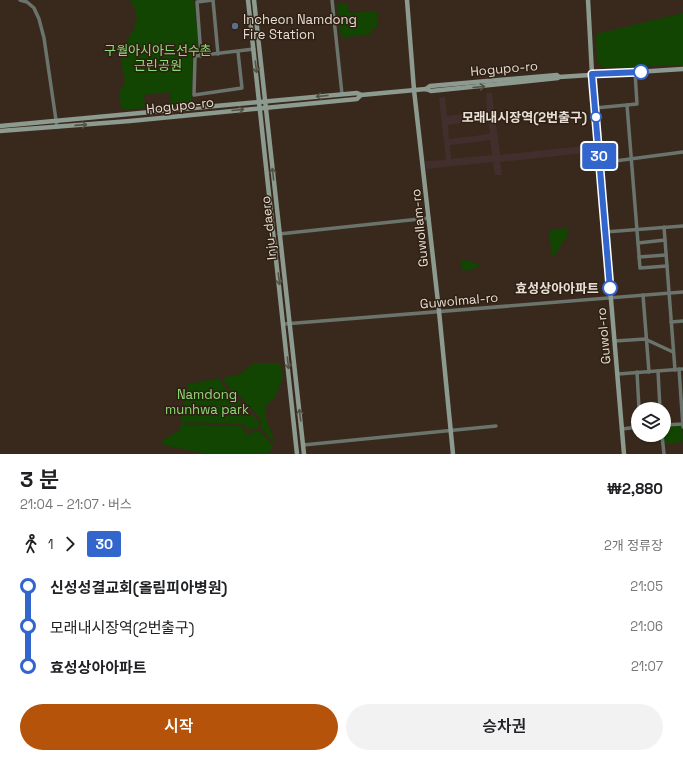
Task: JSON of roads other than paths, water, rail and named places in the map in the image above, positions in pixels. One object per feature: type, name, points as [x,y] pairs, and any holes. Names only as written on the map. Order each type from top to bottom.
[{"type":"main road","name":"Inju-daero","points":[[248,0],[263,102]]},
{"type":"main road","name":"Inju-daero","points":[[254,0],[297,454]]},
{"type":"main road","name":"Guwollam-ro","points":[[407,0],[414,90],[439,311],[453,454]]},
{"type":"main road","name":"Guwol-ro","points":[[588,0],[592,74],[624,454]]},
{"type":"main road","name":"Hogupo-ro","points":[[0,126],[342,94],[357,93],[360,95],[426,89],[431,91],[592,74],[683,69]]},
{"type":"main road","name":"Hogupo-ro","points":[[0,131],[130,121],[357,99],[360,95]]},
{"type":"main road","name":"Inju-daero","points":[[263,107],[304,454]]},
{"type":"street","points":[[20,0],[27,2],[34,8],[39,19],[44,38],[57,127]]},
{"type":"street","points":[[201,56],[197,2],[213,0],[218,54]]},
{"type":"street","points":[[332,0],[342,94]]},
{"type":"street","points":[[238,52],[242,88],[194,95],[196,56],[254,49]]},
{"type":"street","points":[[595,108],[637,104],[635,72]]},
{"type":"street","points":[[627,105],[630,159],[640,268],[667,266]]},
{"type":"street","points":[[600,163],[683,152]]},
{"type":"street","points":[[279,234],[429,218]]},
{"type":"street","points":[[606,232],[683,226]]},
{"type":"street","points":[[664,228],[673,352],[679,370],[683,425],[671,425]]},
{"type":"street","points":[[638,243],[665,240]]},
{"type":"street","points":[[639,257],[666,255]]},
{"type":"street","name":"Guwolmal-ro","points":[[284,324],[683,292]]},
{"type":"street","points":[[643,295],[648,372]]},
{"type":"street","points":[[671,322],[683,321]]},
{"type":"street","points":[[615,341],[644,339],[673,352]]},
{"type":"street","points":[[618,374],[679,370]]},
{"type":"street","points":[[658,371],[660,402]]},
{"type":"street","points":[[637,372],[639,402]]},
{"type":"street","points":[[303,445],[496,426]]},
{"type":"street","points":[[622,429],[631,428]]},
{"type":"street","points":[[663,442],[664,454]]},
{"type":"place","name":"Incheon Namdong Fire Station","points":[[235,26]]},
{"type":"place","name":"모래내시장역(2번출구)","points":[[596,117]]},
{"type":"place","name":"효성상아아파트","points":[[610,288]]},
{"type":"park label","name":"구월아시아드선수촌 근린공원","points":[[158,58]]},
{"type":"park label","name":"Namdong munhwa park","points":[[207,402]]}]
